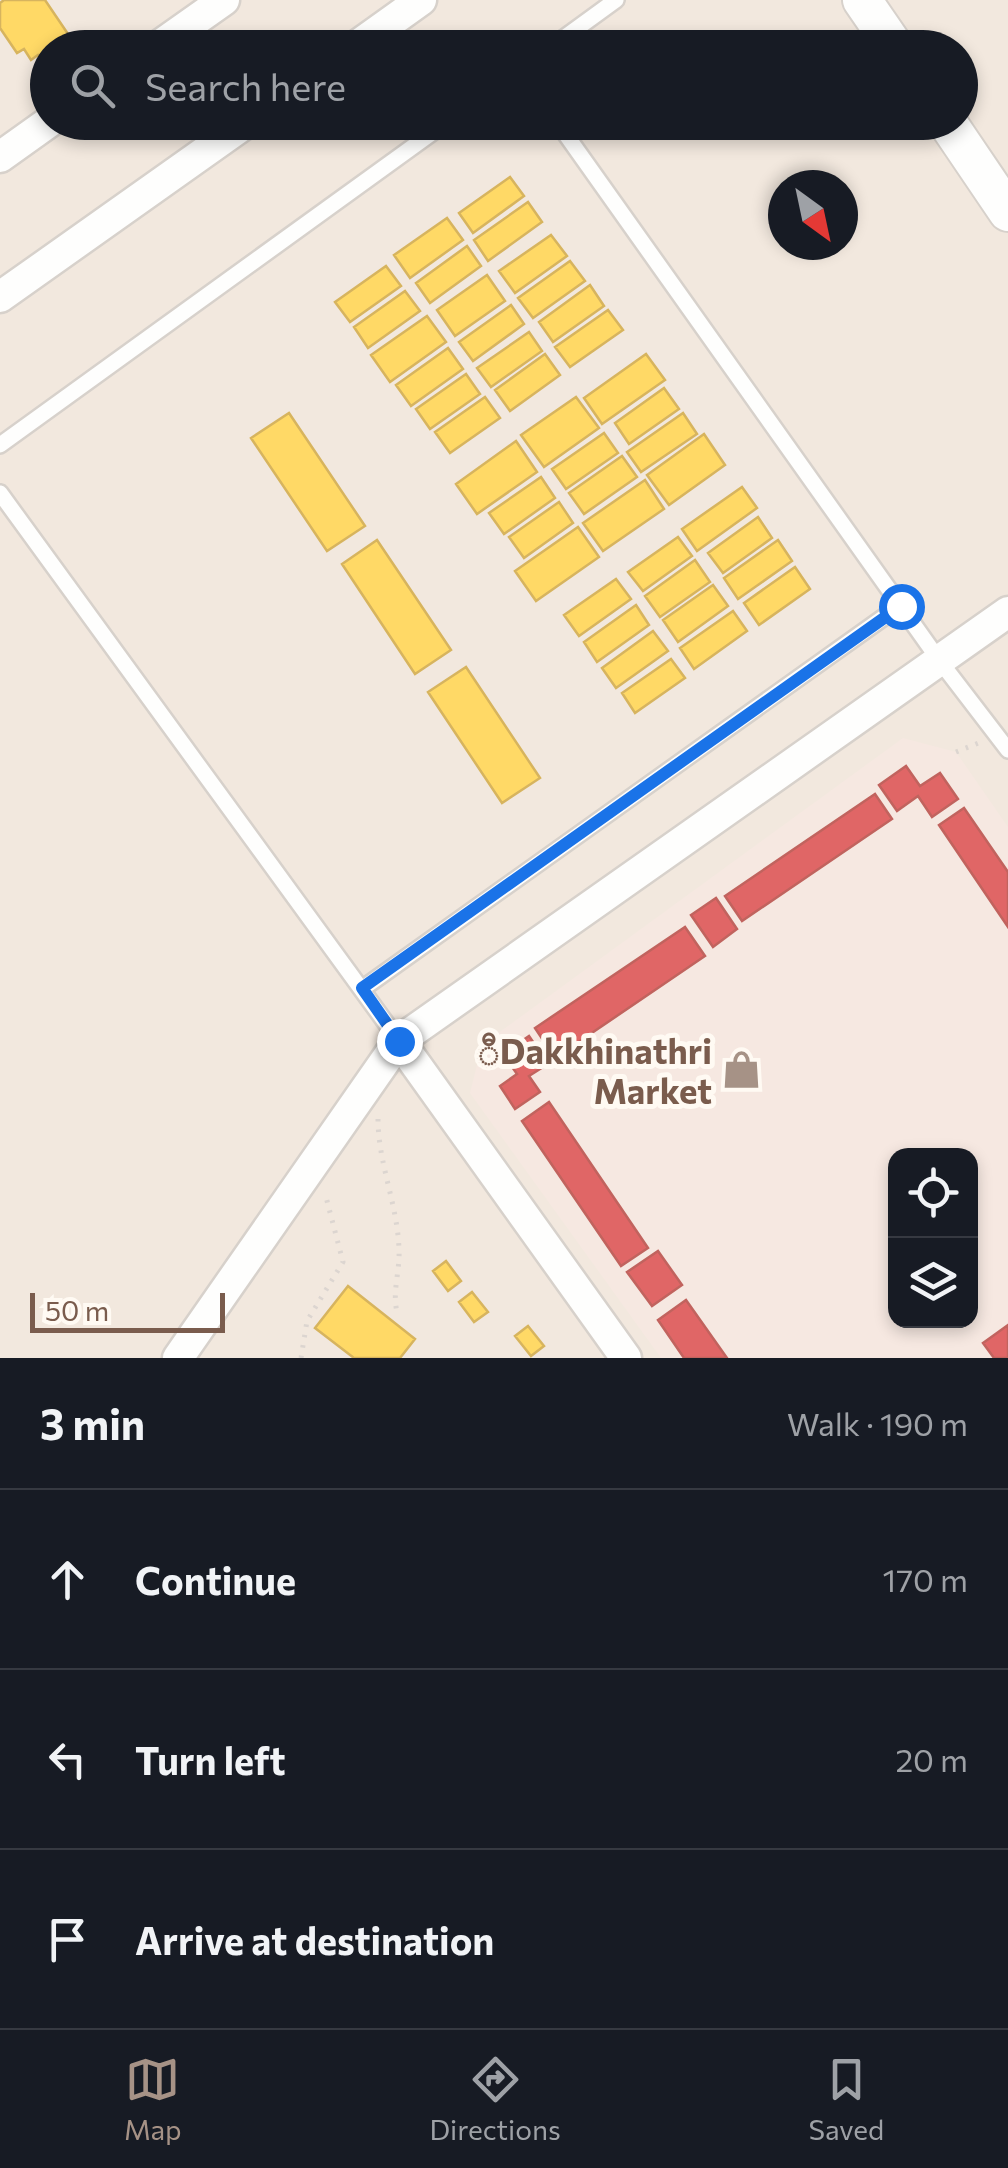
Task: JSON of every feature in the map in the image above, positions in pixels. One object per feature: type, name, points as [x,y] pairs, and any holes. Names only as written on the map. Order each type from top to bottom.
[{"type":"street","points":[[182,30],[224,0]]},
{"type":"street","points":[[379,30],[421,0]]},
{"type":"street","points":[[862,0],[883,30]]},
{"type":"street","points":[[0,157],[30,136]]},
{"type":"street","points":[[0,297],[222,140]]},
{"type":"street","points":[[958,140],[1008,212]]},
{"type":"street","points":[[178,1358],[399,1041],[1008,612]]},
{"type":"street","points":[[399,1041],[626,1358]]},
{"type":"lane","points":[[575,30],[616,0]]},
{"type":"lane","points":[[0,445],[421,140]]},
{"type":"lane","points":[[569,140],[939,660],[1008,750]]},
{"type":"lane","points":[[0,493],[399,1041]]},
{"type":"lane","points":[[362,988],[901,606]]},
{"type":"path","points":[[386,1105],[378,1120],[399,1248],[394,1300],[398,1312]]},
{"type":"path","points":[[300,1358],[307,1321],[343,1262],[326,1203],[324,1149]]},
{"type":"shaded area","points":[[0,0],[1008,0],[1008,1358],[0,1358]]},
{"type":"shaded area","name":"ီDakkhinathri Market","points":[[903,738],[956,752],[1008,827],[1008,1358],[661,1358],[470,1093],[482,1045]]},
{"type":"building: Homes","points":[[45,0],[65,30],[30,30],[30,58],[24,49],[17,53],[0,28],[0,3]]},
{"type":"building: Homes","points":[[510,177],[524,196],[473,233],[459,213]]},
{"type":"building: Homes","points":[[528,202],[542,222],[488,261],[474,240]]},
{"type":"building: Homes","points":[[447,218],[463,240],[410,278],[394,255]]},
{"type":"building: Homes","points":[[551,235],[567,256],[515,293],[499,271]]},
{"type":"building: Homes","points":[[467,246],[481,266],[430,303],[416,283]]},
{"type":"building: Homes","points":[[570,261],[585,281],[533,318],[518,298]]},
{"type":"building: Homes","points":[[386,266],[401,286],[350,322],[335,302]]},
{"type":"building: Homes","points":[[487,275],[505,301],[455,336],[437,310]]},
{"type":"building: Homes","points":[[590,285],[604,306],[553,342],[539,322]]},
{"type":"building: Homes","points":[[405,291],[420,311],[368,348],[354,327]]},
{"type":"building: Homes","points":[[511,305],[524,324],[473,361],[459,342]]},
{"type":"building: Homes","points":[[608,310],[623,330],[570,367],[555,347]]},
{"type":"building: Homes","points":[[427,316],[446,342],[390,382],[371,355]]},
{"type":"building: Homes","points":[[529,332],[542,351],[491,387],[477,368]]},
{"type":"building: Homes","points":[[448,348],[463,369],[411,406],[396,385]]},
{"type":"building: Homes","points":[[545,354],[560,375],[510,411],[495,390]]},
{"type":"building: Homes","points":[[646,354],[665,380],[602,424],[584,398]]},
{"type":"building: Homes","points":[[466,374],[480,394],[430,429],[416,409]]},
{"type":"building: Homes","points":[[664,388],[679,409],[629,444],[615,423]]},
{"type":"building: Homes","points":[[485,397],[500,418],[450,453],[435,432]]},
{"type":"building: Homes","points":[[576,397],[599,428],[544,467],[521,435]]},
{"type":"building: Homes","points":[[289,413],[365,526],[327,551],[251,438]]},
{"type":"building: Homes","points":[[683,413],[697,434],[641,472],[627,452]]},
{"type":"building: Homes","points":[[604,433],[618,453],[566,489],[552,469]]},
{"type":"building: Homes","points":[[704,434],[725,465],[669,505],[647,475]]},
{"type":"building: Homes","points":[[516,441],[537,472],[477,514],[456,484]]},
{"type":"building: Homes","points":[[622,456],[637,477],[584,514],[569,493]]},
{"type":"building: Homes","points":[[541,477],[555,498],[504,534],[489,513]]},
{"type":"building: Homes","points":[[645,480],[664,509],[603,551],[583,523]]},
{"type":"building: Homes","points":[[742,487],[757,508],[697,551],[682,529]]},
{"type":"building: Homes","points":[[559,502],[573,523],[524,558],[509,537]]},
{"type":"building: Homes","points":[[758,517],[772,538],[723,573],[708,553]]},
{"type":"building: Homes","points":[[578,527],[599,557],[536,601],[515,571]]},
{"type":"building: Homes","points":[[678,537],[692,556],[643,591],[628,572]]},
{"type":"building: Homes","points":[[377,540],[451,650],[415,674],[342,564]]},
{"type":"building: Homes","points":[[778,540],[792,561],[738,599],[724,578]]},
{"type":"building: Homes","points":[[695,560],[710,582],[660,617],[645,596]]},
{"type":"building: Homes","points":[[795,567],[810,589],[759,625],[744,603]]},
{"type":"building: Homes","points":[[616,579],[631,599],[579,636],[564,615]]},
{"type":"building: Homes","points":[[713,585],[728,606],[678,642],[663,620]]},
{"type":"building: Homes","points":[[636,605],[649,625],[597,662],[584,642]]},
{"type":"building: Homes","points":[[733,611],[747,631],[694,669],[680,648]]},
{"type":"building: Homes","points":[[653,631],[668,651],[616,688],[602,668]]},
{"type":"building: Homes","points":[[671,659],[685,678],[635,713],[622,693]]},
{"type":"building: Homes","points":[[466,667],[540,778],[502,803],[428,692]]},
{"type":"building: Homes","points":[[446,1261],[461,1281],[448,1291],[433,1271]]},
{"type":"building: Homes","points":[[348,1286],[415,1339],[400,1358],[354,1358],[315,1328]]},
{"type":"building: Homes","points":[[472,1292],[488,1312],[474,1322],[459,1302]]},
{"type":"building: Homes","points":[[528,1326],[544,1346],[531,1356],[515,1336]]},
{"type":"building: Shops","points":[[906,766],[920,786],[940,773],[958,799],[932,817],[918,796],[897,811],[879,785]]},
{"type":"building: Shops","points":[[875,794],[892,819],[742,921],[725,896]]},
{"type":"building: Shops","points":[[964,808],[1008,872],[1008,927],[939,825]]},
{"type":"building: Shops","points":[[716,898],[737,929],[713,947],[691,915]]},
{"type":"building: Shops","points":[[685,927],[705,956],[555,1058],[535,1028]]},
{"type":"building: Shops","points":[[529,1036],[548,1064],[529,1076],[540,1092],[515,1109],[500,1086],[517,1074],[503,1054]]},
{"type":"building: Shops","points":[[549,1102],[648,1248],[621,1266],[522,1121]]},
{"type":"building: Shops","points":[[658,1251],[682,1285],[652,1306],[627,1272]]},
{"type":"building: Shops","points":[[686,1300],[727,1358],[684,1358],[658,1320]]},
{"type":"building: Shops","points":[[1008,1325],[1008,1358],[994,1358],[983,1343]]},
{"type":"place","name":"ီDakkhinathri Market","points":[[742,1069]]},
{"type":"route","points":[[399,1041],[362,988],[901,606]]}]
